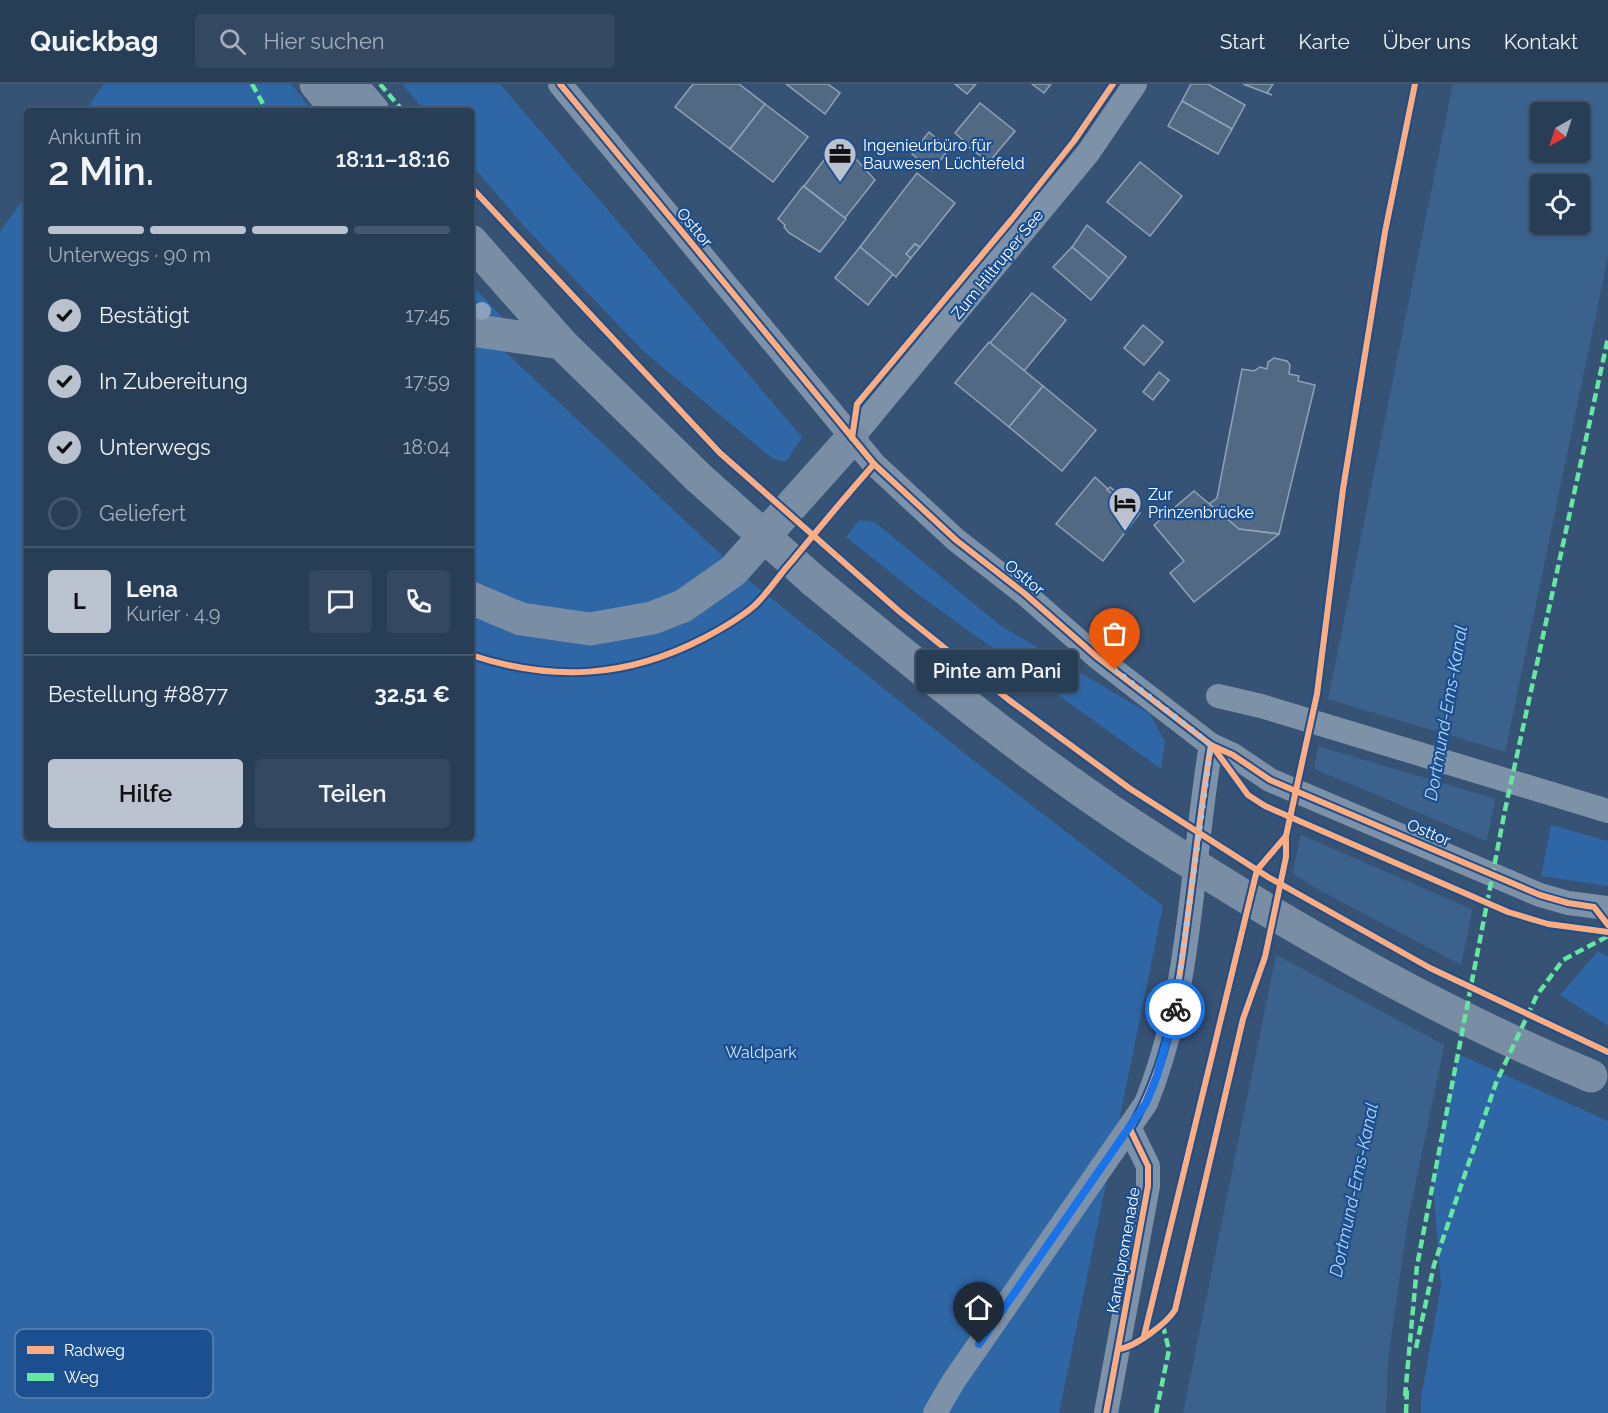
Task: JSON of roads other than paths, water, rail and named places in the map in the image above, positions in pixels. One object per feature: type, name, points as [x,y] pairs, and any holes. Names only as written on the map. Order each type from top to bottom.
[{"type":"main road","points":[[316,84],[336,108]]},
{"type":"main road","points":[[350,84],[370,108]]},
{"type":"main road","points":[[474,248],[561,343],[698,477],[814,581],[930,676],[1015,741],[1152,838],[1290,925],[1355,962],[1474,1023],[1600,1079]]},
{"type":"main road","points":[[474,330],[561,343]]},
{"type":"main road","points":[[474,599],[521,620],[590,629],[652,618],[683,606],[733,571],[852,438]]},
{"type":"street","name":"Osttor","points":[[560,84],[874,464],[956,540],[1024,592],[1097,657],[1211,745],[1233,755],[1270,780],[1540,895],[1568,903],[1608,908]]},
{"type":"street","name":"Zum Hiltruper See","points":[[852,438],[1088,153],[1135,84]]},
{"type":"street","points":[[1218,696],[1261,706],[1608,811]]},
{"type":"street","points":[[935,1413],[953,1382],[1130,1128],[1157,1076],[1177,1001],[1211,745]]},
{"type":"street","name":"Kanalpromenade","points":[[1106,1413],[1148,1186],[1148,1166],[1130,1128]]},
{"type":"water","name":"Dortmund-Ems-Kanal","points":[[1453,84],[1608,84],[1608,257],[1408,1220],[1388,1360],[1386,1413],[1183,1413]]},
{"type":"place","name":"Ingenieurbüro für Bauwesen Lüchtefeld","points":[[840,183]]},
{"type":"place","name":"Zur Prinzenbrücke","points":[[1125,532]]},
{"type":"place","name":"Pinte am Pani","points":[[1115,670]]},
{"type":"park label","name":"Waldpark","points":[[761,1052]]}]
